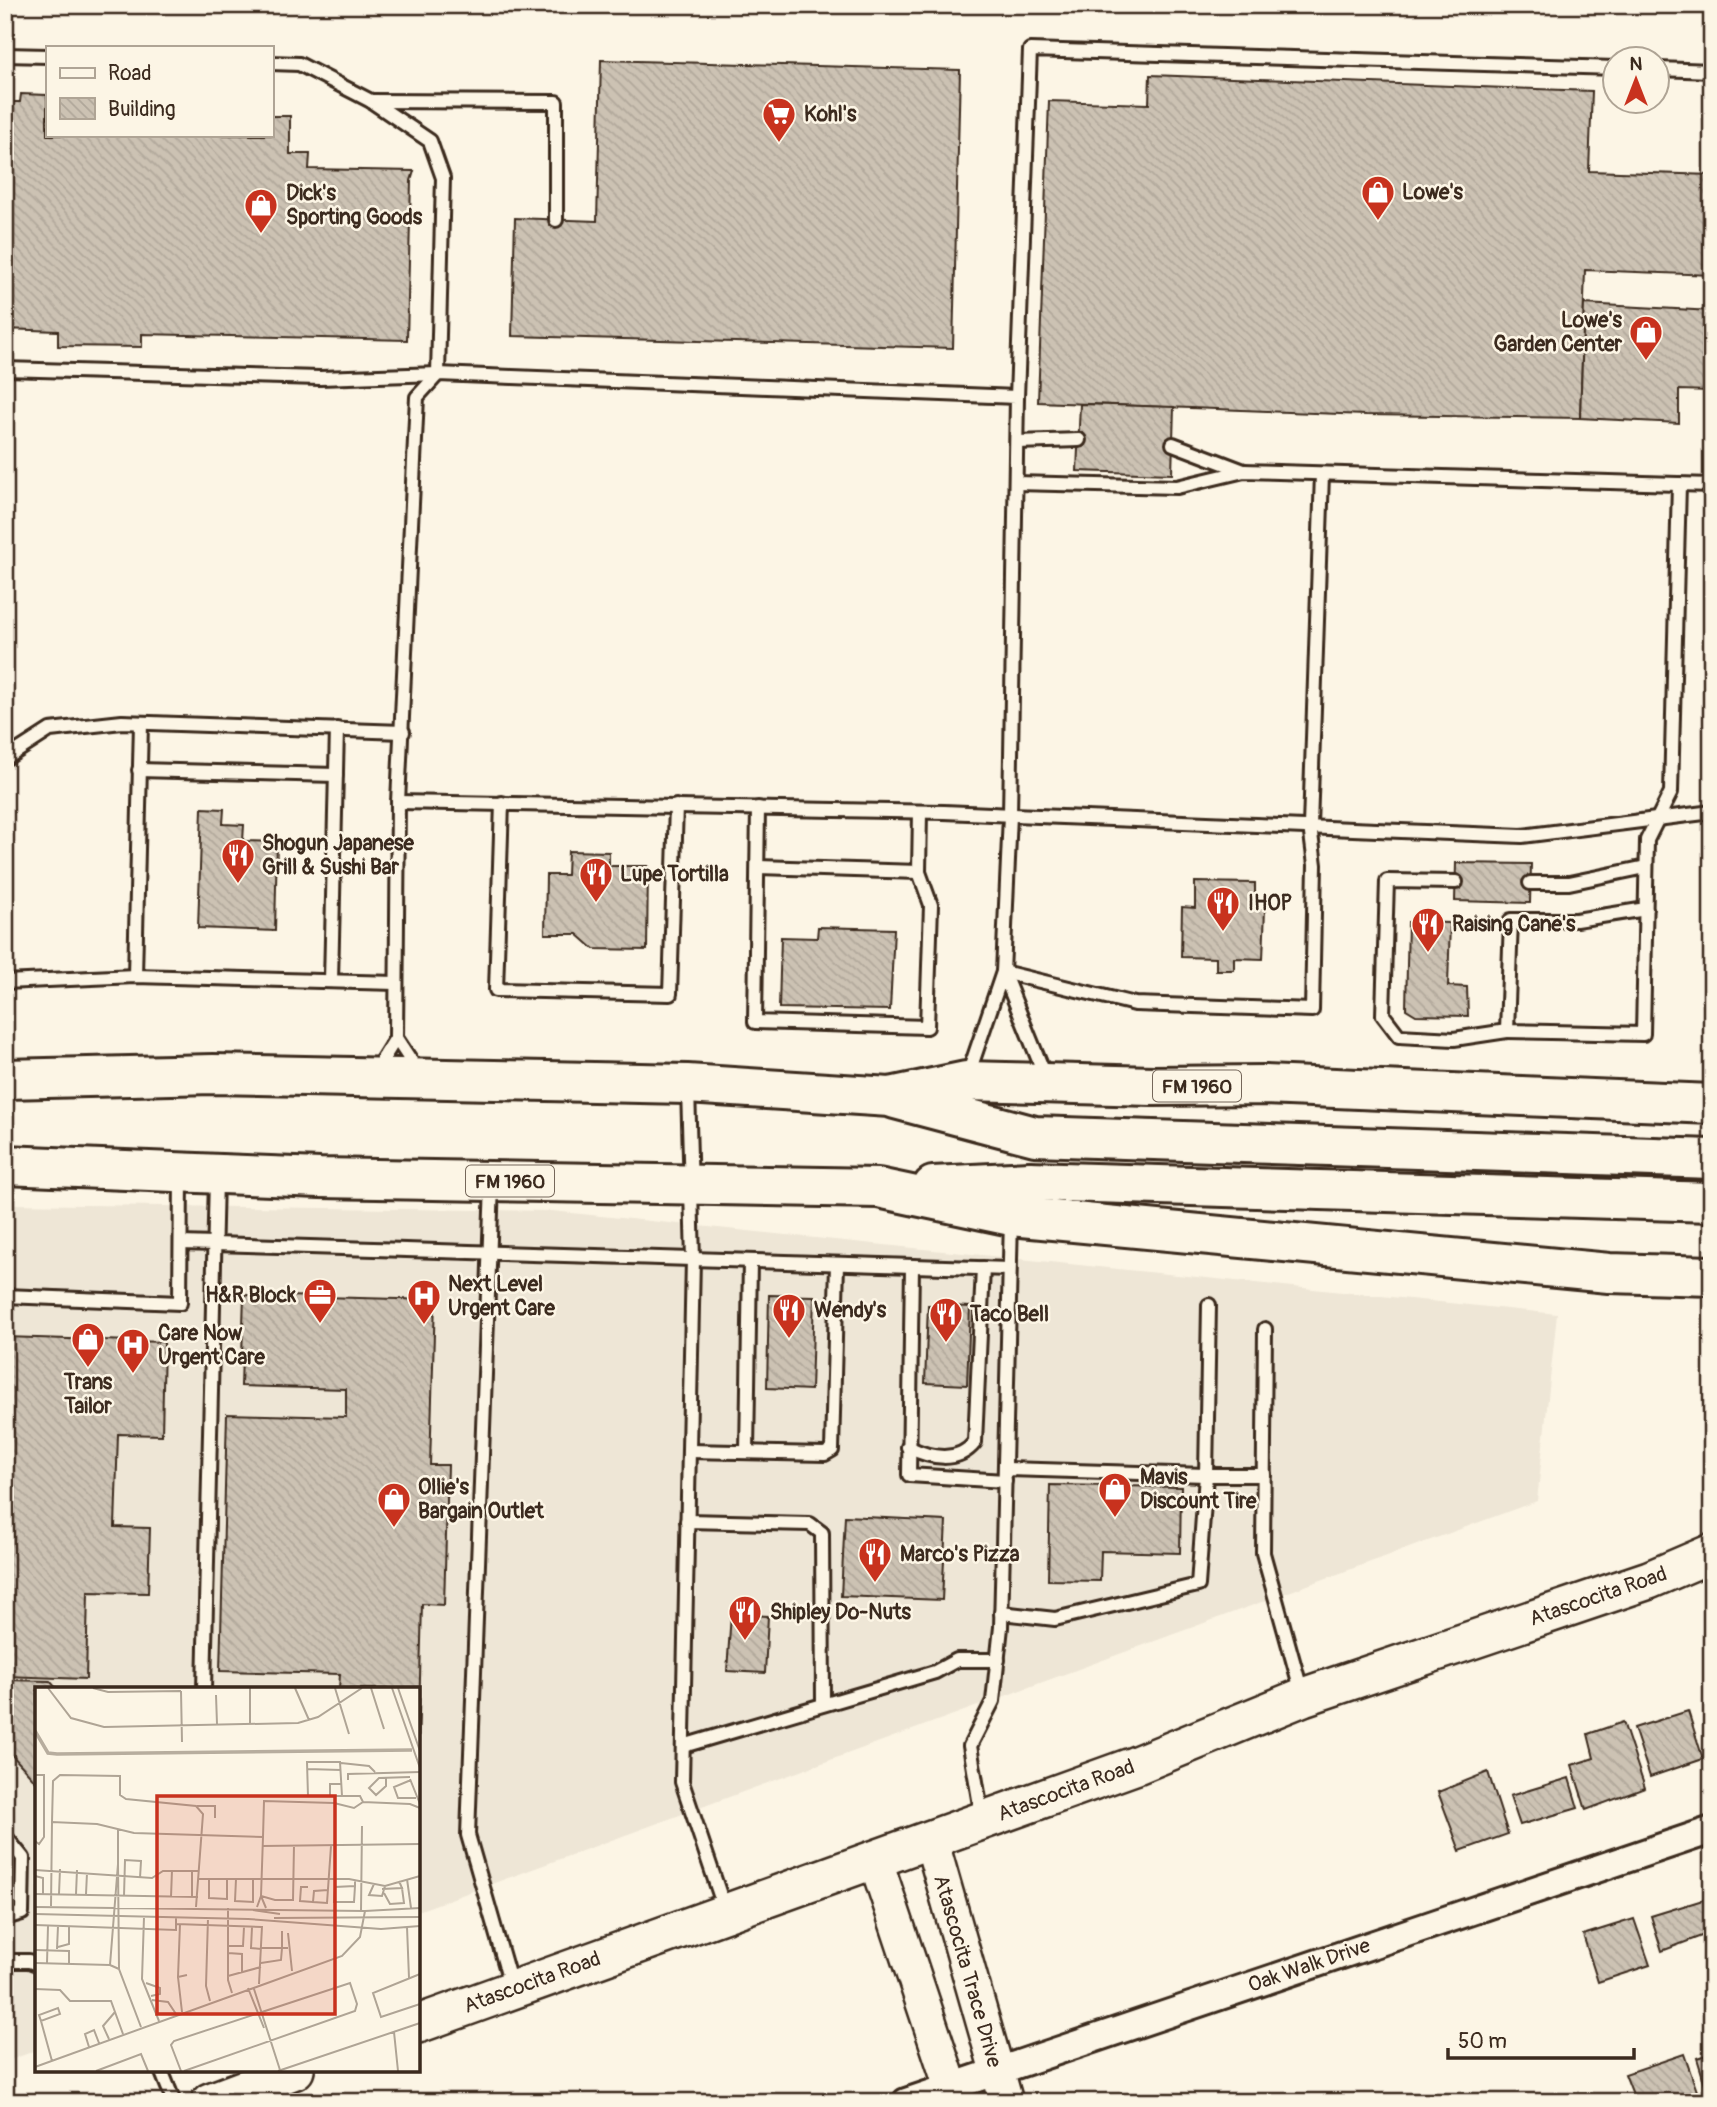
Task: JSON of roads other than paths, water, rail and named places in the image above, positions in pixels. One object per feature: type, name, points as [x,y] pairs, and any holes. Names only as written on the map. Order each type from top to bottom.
[{"type":"main road","name":"FM 1960","points":[[5,1079],[214,1074],[424,1081],[687,1084],[890,1097],[966,1081],[1153,1086],[1265,1085],[1712,1104]]},
{"type":"main road","points":[[890,1097],[1035,1136],[1712,1159]]},
{"type":"main road","name":"FM 1960","points":[[5,1165],[492,1181],[878,1188],[1011,1216],[1609,1273],[1712,1276]]},
{"type":"main road","points":[[878,1188],[1030,1181],[1712,1202]]},
{"type":"main road","name":"Atascocita Road","points":[[420,2023],[1134,1766],[1303,1697],[1649,1580],[1712,1553]]},
{"type":"main road","points":[[225,2092],[289,2072]]},
{"type":"street","name":"Oak Walk Drive","points":[[906,2102],[1002,2087],[1712,1830]]},
{"type":"street","name":"Atascocita Trace Drive","points":[[931,1840],[1002,2087]]},
{"type":"street","points":[[875,1859],[953,2094]]},
{"type":"lane","points":[[966,1081],[1003,972],[1010,815],[1017,397],[1030,50],[1602,68]]},
{"type":"lane","points":[[5,54],[46,56]]},
{"type":"lane","points":[[273,63],[299,64],[371,101],[430,141],[443,177],[438,374],[417,397],[398,802],[396,1038],[370,1079]]},
{"type":"lane","points":[[1672,70],[1712,71]]},
{"type":"lane","points":[[371,101],[556,102],[556,220]]},
{"type":"lane","points":[[5,369],[320,378],[438,374],[1017,397]]},
{"type":"lane","points":[[1017,442],[1079,440]]},
{"type":"lane","points":[[1173,444],[1244,471]]},
{"type":"lane","points":[[1016,483],[1177,487],[1244,471],[1712,485]]},
{"type":"lane","points":[[1003,972],[1135,1004],[1312,1010],[1315,865],[1310,826],[1322,474]]},
{"type":"lane","points":[[1456,882],[1387,881],[1383,1015],[1399,1037],[1454,1039],[1507,1031],[1643,1034],[1647,840],[1661,817],[1671,792],[1679,484]]},
{"type":"lane","points":[[5,760],[50,730],[141,723],[403,732]]},
{"type":"lane","points":[[135,976],[141,723]]},
{"type":"lane","points":[[331,981],[337,729]]},
{"type":"lane","points":[[139,769],[335,775]]},
{"type":"lane","points":[[398,802],[920,812],[1522,836],[1712,812]]},
{"type":"lane","points":[[502,803],[496,990],[670,994],[676,806]]},
{"type":"lane","points":[[758,808],[755,1022],[927,1027],[931,905],[919,872],[920,812]]},
{"type":"lane","points":[[758,867],[919,872]]},
{"type":"lane","points":[[1530,883],[1569,883],[1646,867]]},
{"type":"lane","points":[[1507,1031],[1511,920],[1576,920],[1646,909]]},
{"type":"lane","points":[[1003,972],[1047,1082]]},
{"type":"lane","points":[[5,982],[135,976],[396,983]]},
{"type":"lane","points":[[396,1038],[424,1081]]},
{"type":"lane","points":[[687,1084],[692,1259],[682,1782],[726,1911]]},
{"type":"lane","points":[[5,1296],[180,1303],[181,1243],[198,1173]]},
{"type":"lane","points":[[198,1173],[216,1245],[204,1687]]},
{"type":"lane","points":[[492,1181],[468,1835],[512,1989]]},
{"type":"lane","points":[[983,1820],[970,1746],[993,1701],[998,1660],[1011,1216]]},
{"type":"lane","points":[[181,1243],[1009,1269]]},
{"type":"lane","points":[[747,1452],[750,1261]]},
{"type":"lane","points":[[689,1451],[825,1454],[832,1450],[836,1264]]},
{"type":"lane","points":[[912,1266],[907,1471],[912,1478],[1005,1475],[1264,1475]]},
{"type":"lane","points":[[908,1447],[928,1456],[955,1457],[967,1452],[975,1442],[983,1268]]},
{"type":"lane","points":[[1001,1613],[1055,1619],[1198,1585],[1206,1475],[1209,1305]]},
{"type":"lane","points":[[1265,1329],[1263,1553],[1303,1697]]},
{"type":"lane","points":[[687,1521],[810,1524],[822,1533],[823,1703]]},
{"type":"lane","points":[[683,1746],[934,1672],[957,1660],[998,1660]]},
{"type":"lane","points":[[5,1836],[23,1858],[22,1913],[5,1917]]},
{"type":"lane","points":[[5,1961],[35,1963]]},
{"type":"lane","points":[[162,2072],[174,2102]]},
{"type":"place","name":"Kohl's","points":[[779,144]]},
{"type":"place","name":"Lowe's","points":[[1378,222]]},
{"type":"place","name":"Dick's Sporting Goods","points":[[261,235]]},
{"type":"place","name":"Lowe's Garden Center","points":[[1646,362]]},
{"type":"place","name":"Shogun Japanese Grill & Sushi Bar","points":[[238,885]]},
{"type":"place","name":"Lupe Tortilla","points":[[596,904]]},
{"type":"place","name":"IHOP","points":[[1223,933]]},
{"type":"place","name":"Raising Cane's","points":[[1428,954]]},
{"type":"place","name":"H&R Block","points":[[320,1325]]},
{"type":"place","name":"Next Level Urgent Care","points":[[424,1326]]},
{"type":"place","name":"Wendy's","points":[[789,1340]]},
{"type":"place","name":"Taco Bell","points":[[946,1344]]},
{"type":"place","name":"Trans Tailor","points":[[88,1369]]},
{"type":"place","name":"Care Now Urgent Care","points":[[133,1375]]},
{"type":"place","name":"Mavis Discount Tire","points":[[1115,1519]]},
{"type":"place","name":"Ollie's Bargain Outlet","points":[[394,1529]]},
{"type":"place","name":"Marco's Pizza","points":[[875,1584]]},
{"type":"place","name":"Shipley Do-Nuts","points":[[745,1642]]}]
